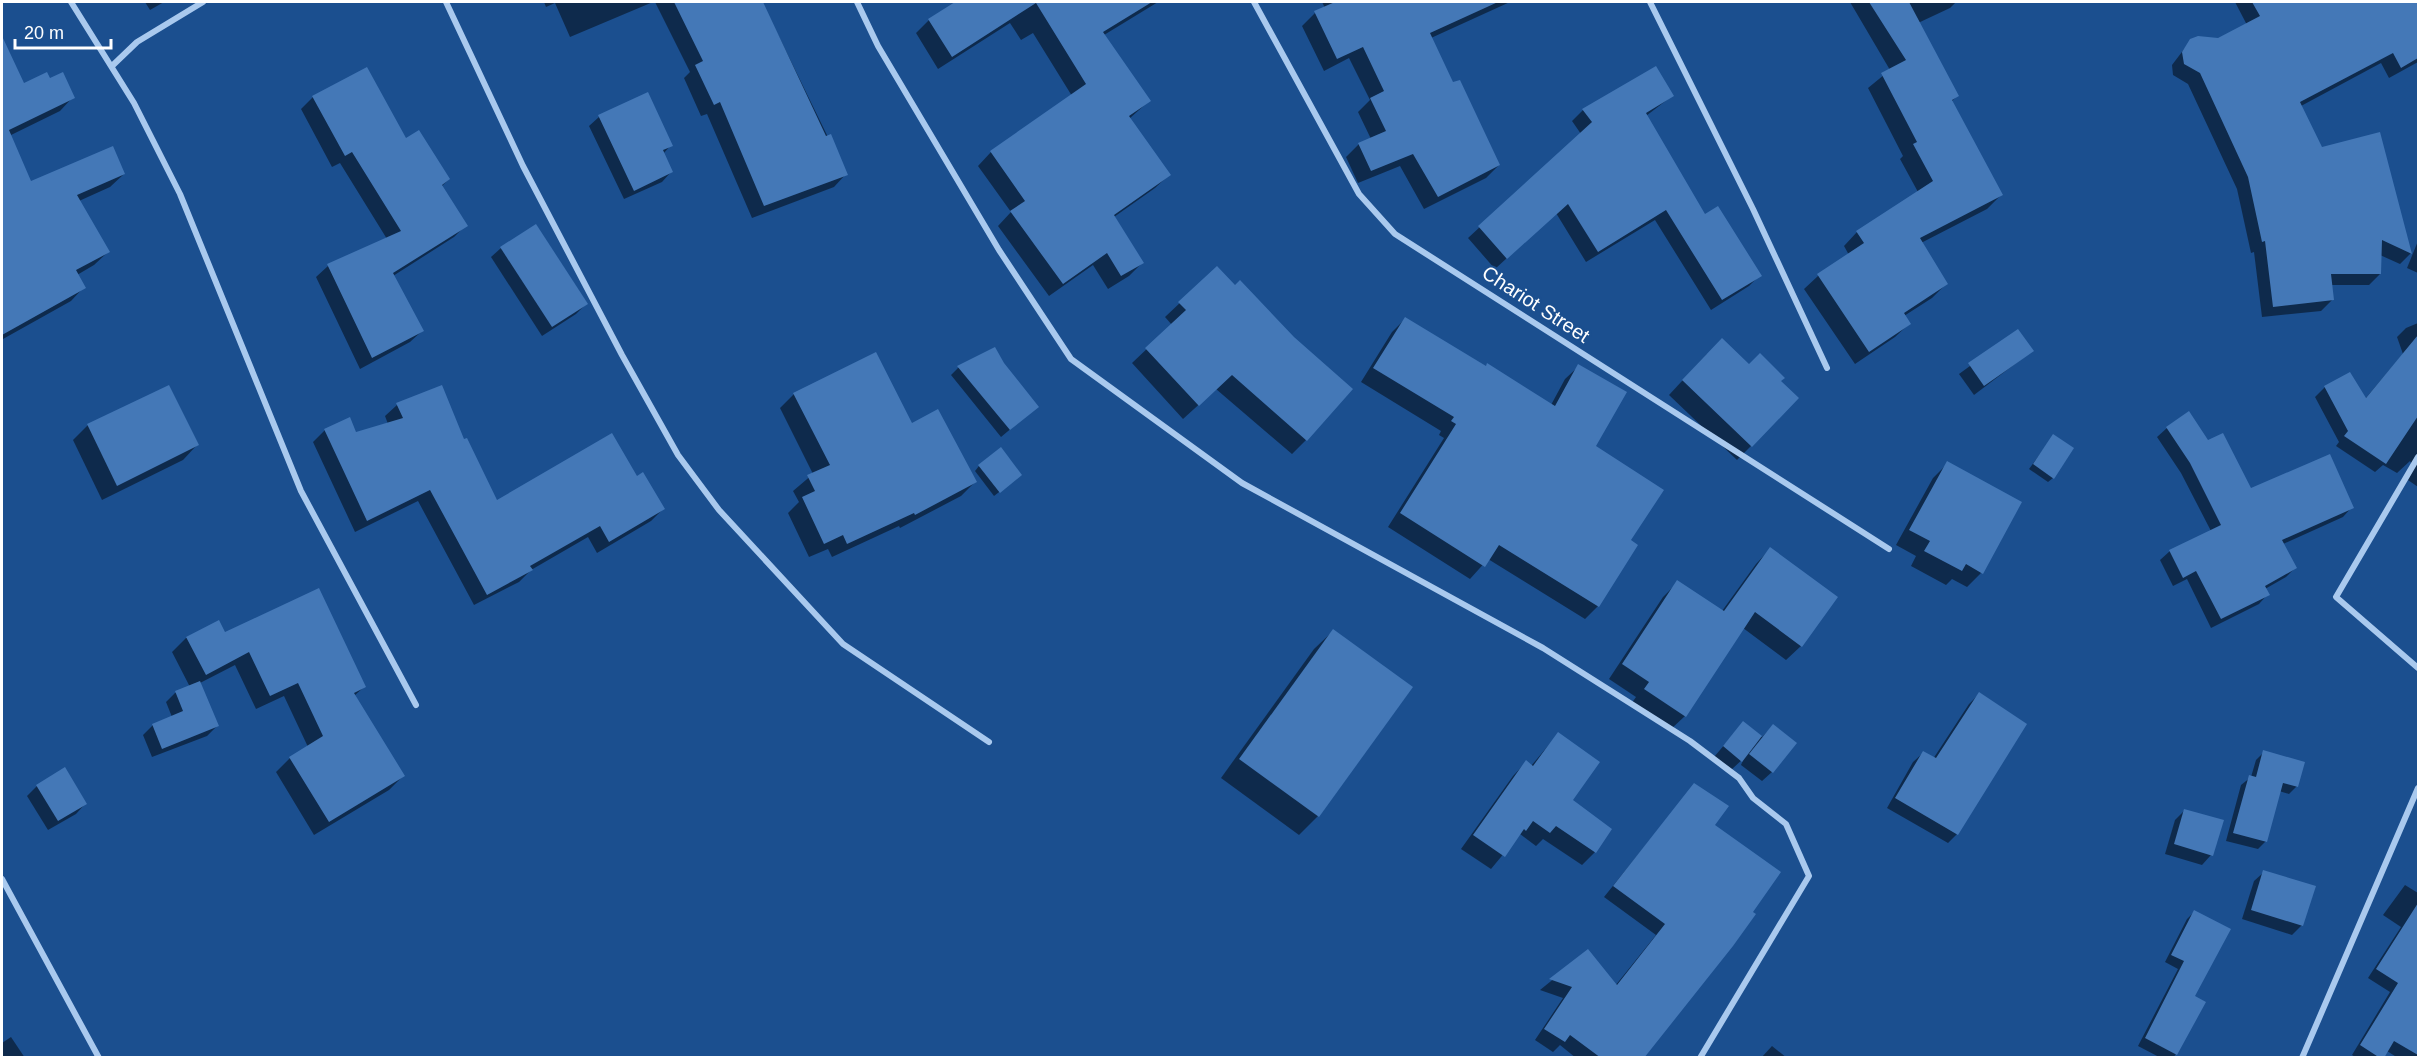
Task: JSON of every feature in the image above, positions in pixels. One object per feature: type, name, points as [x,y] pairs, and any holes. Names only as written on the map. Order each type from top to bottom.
[{"type":"street","points":[[71,2],[112,66],[180,194],[301,491],[416,705]]},
{"type":"street","points":[[112,66],[138,42],[203,2]]},
{"type":"street","points":[[446,2],[529,176],[622,355],[678,455],[719,510],[843,644],[989,741]]},
{"type":"street","points":[[857,2],[878,46],[999,250],[1071,359],[1242,483],[1544,648],[1690,741],[1739,778],[1754,798],[1786,824],[1809,876],[1700,1058]]},
{"type":"street","name":"Chariot Street","points":[[1254,2],[1359,194],[1395,234],[1889,549]]},
{"type":"street","points":[[1650,2],[1753,209],[1827,368]]},
{"type":"street","points":[[2418,458],[2336,597],[2418,668]]},
{"type":"street","points":[[2302,1058],[2418,788]]},
{"type":"street","points":[[2,879],[99,1058]]},
{"type":"building","points":[[674,2],[763,2],[826,136],[831,134],[848,175],[764,206],[720,102],[714,105],[695,65],[703,61]]},
{"type":"building","points":[[955,2],[1152,2],[1103,32],[1151,101],[1129,116],[1171,175],[1114,215],[1144,263],[1121,276],[1107,253],[1063,284],[1010,211],[1025,201],[990,151],[1086,84],[1036,3],[952,57],[928,19]]},
{"type":"building","points":[[1335,2],[1498,2],[1430,33],[1453,82],[1460,80],[1500,165],[1438,197],[1413,154],[1371,171],[1358,143],[1386,131],[1370,98],[1384,91],[1363,47],[1337,59],[1314,11]]},
{"type":"building","points":[[1869,2],[1909,2],[1959,96],[1952,100],[2003,195],[1920,238],[1948,284],[1904,313],[1911,324],[1869,352],[1817,274],[1864,243],[1856,231],[1933,181],[1913,144],[1917,142],[1881,73],[1906,60]]},
{"type":"building","points":[[2252,2],[2418,2],[2418,58],[2401,68],[2393,53],[2300,102],[2322,147],[2380,132],[2412,254],[2382,240],[2381,274],[2331,274],[2334,300],[2273,307],[2265,241],[2262,242],[2248,177],[2200,73],[2184,64],[2182,52],[2190,39],[2198,36],[2218,38],[2260,16]]},
{"type":"building","points":[[2,36],[24,83],[47,72],[50,78],[63,72],[75,98],[9,130],[31,181],[113,146],[125,174],[77,195],[110,252],[76,270],[86,288],[2,335]]},
{"type":"building","points":[[1656,66],[1674,96],[1646,113],[1705,214],[1718,206],[1762,276],[1722,300],[1666,210],[1598,252],[1568,204],[1507,259],[1478,226],[1592,122],[1582,109]]},
{"type":"building","points":[[367,67],[406,138],[419,130],[450,179],[442,185],[468,226],[393,273],[424,331],[372,358],[327,264],[401,231],[352,152],[345,156],[312,96]]},
{"type":"building","points":[[648,92],[673,146],[663,150],[673,172],[634,191],[598,115]]},
{"type":"building","points":[[536,224],[588,304],[552,327],[500,247]]},
{"type":"building","points":[[1217,266],[1235,285],[1240,280],[1294,337],[1353,389],[1307,441],[1232,375],[1199,406],[1145,348],[1186,310],[1178,302]]},
{"type":"building","points":[[1405,317],[1486,366],[1487,363],[1555,406],[1578,364],[1627,392],[1596,446],[1664,490],[1631,540],[1638,545],[1599,607],[1499,545],[1485,567],[1400,513],[1456,424],[1451,421],[1454,417],[1373,368]]},
{"type":"building","points":[[2018,329],[2034,351],[1984,386],[1968,363]]},
{"type":"building","points":[[2418,335],[2418,416],[2386,464],[2344,436],[2348,431],[2324,386],[2350,372],[2366,398]]},
{"type":"building","points":[[1722,338],[1749,364],[1760,353],[1785,378],[1781,381],[1799,398],[1752,447],[1682,380]]},
{"type":"building","points":[[995,347],[1004,363],[1039,407],[1010,430],[957,366]]},
{"type":"building","points":[[876,352],[912,423],[938,409],[977,482],[915,515],[914,513],[847,544],[843,535],[824,544],[802,497],[815,491],[807,475],[830,465],[793,393]]},
{"type":"building","points":[[169,385],[199,445],[117,486],[87,424]]},
{"type":"building","points":[[442,385],[464,439],[467,438],[497,500],[612,433],[637,476],[643,472],[665,509],[609,542],[600,526],[530,566],[533,570],[487,595],[430,490],[367,521],[324,429],[350,417],[356,432],[403,418],[396,403]]},
{"type":"building","points":[[2189,411],[2208,440],[2223,433],[2251,488],[2330,454],[2354,508],[2282,540],[2297,568],[2265,586],[2270,595],[2221,619],[2196,571],[2183,578],[2169,550],[2221,525],[2190,463],[2166,427]]},
{"type":"building","points":[[2053,434],[2074,448],[2054,479],[2033,464]]},
{"type":"building","points":[[1001,447],[1022,475],[1000,493],[978,465]]},
{"type":"building","points":[[1947,461],[2022,502],[1983,574],[1966,564],[1962,571],[1924,551],[1930,541],[1909,530]]},
{"type":"building","points":[[1770,547],[1838,597],[1802,647],[1755,612],[1686,717],[1644,689],[1649,682],[1622,664],[1677,580],[1724,611]]},
{"type":"building","points":[[319,588],[366,687],[354,693],[405,776],[329,822],[289,757],[323,736],[298,683],[270,696],[249,652],[206,675],[186,637],[219,620],[225,632]]},
{"type":"building","points":[[1333,629],[1413,687],[1319,817],[1239,759]]},
{"type":"building","points":[[200,681],[219,726],[162,749],[152,724],[183,711],[175,691]]},
{"type":"building","points":[[1979,692],[2027,724],[1958,835],[1895,798],[1923,751],[1936,758]]},
{"type":"building","points":[[1743,721],[1762,736],[1742,762],[1723,746]]},
{"type":"building","points":[[1773,724],[1797,743],[1773,773],[1749,754]]},
{"type":"building","points":[[1558,732],[1600,762],[1573,800],[1612,829],[1596,853],[1556,826],[1550,833],[1533,821],[1526,831],[1524,829],[1505,857],[1473,835],[1526,760],[1533,766]]},
{"type":"building","points":[[2263,750],[2305,762],[2298,787],[2283,783],[2267,842],[2233,833],[2249,775],[2256,777]]},
{"type":"building","points":[[65,767],[87,804],[58,821],[36,785]]},
{"type":"building","points":[[1694,783],[1729,806],[1715,825],[1781,872],[1753,912],[1756,914],[1733,946],[1644,1058],[1601,1058],[1570,1035],[1565,1042],[1544,1029],[1572,987],[1549,979],[1588,949],[1617,985],[1665,924],[1613,886]]},
{"type":"building","points":[[2184,809],[2224,820],[2213,856],[2174,844]]},
{"type":"building","points":[[2263,870],[2316,886],[2303,926],[2251,910]]},
{"type":"building","points":[[2418,903],[2418,1055],[2394,1041],[2384,1058],[2380,1058],[2360,1045],[2398,983],[2376,969]]},
{"type":"building","points":[[2194,910],[2231,929],[2195,996],[2206,1002],[2177,1055],[2145,1038],[2184,961],[2171,955]]}]
